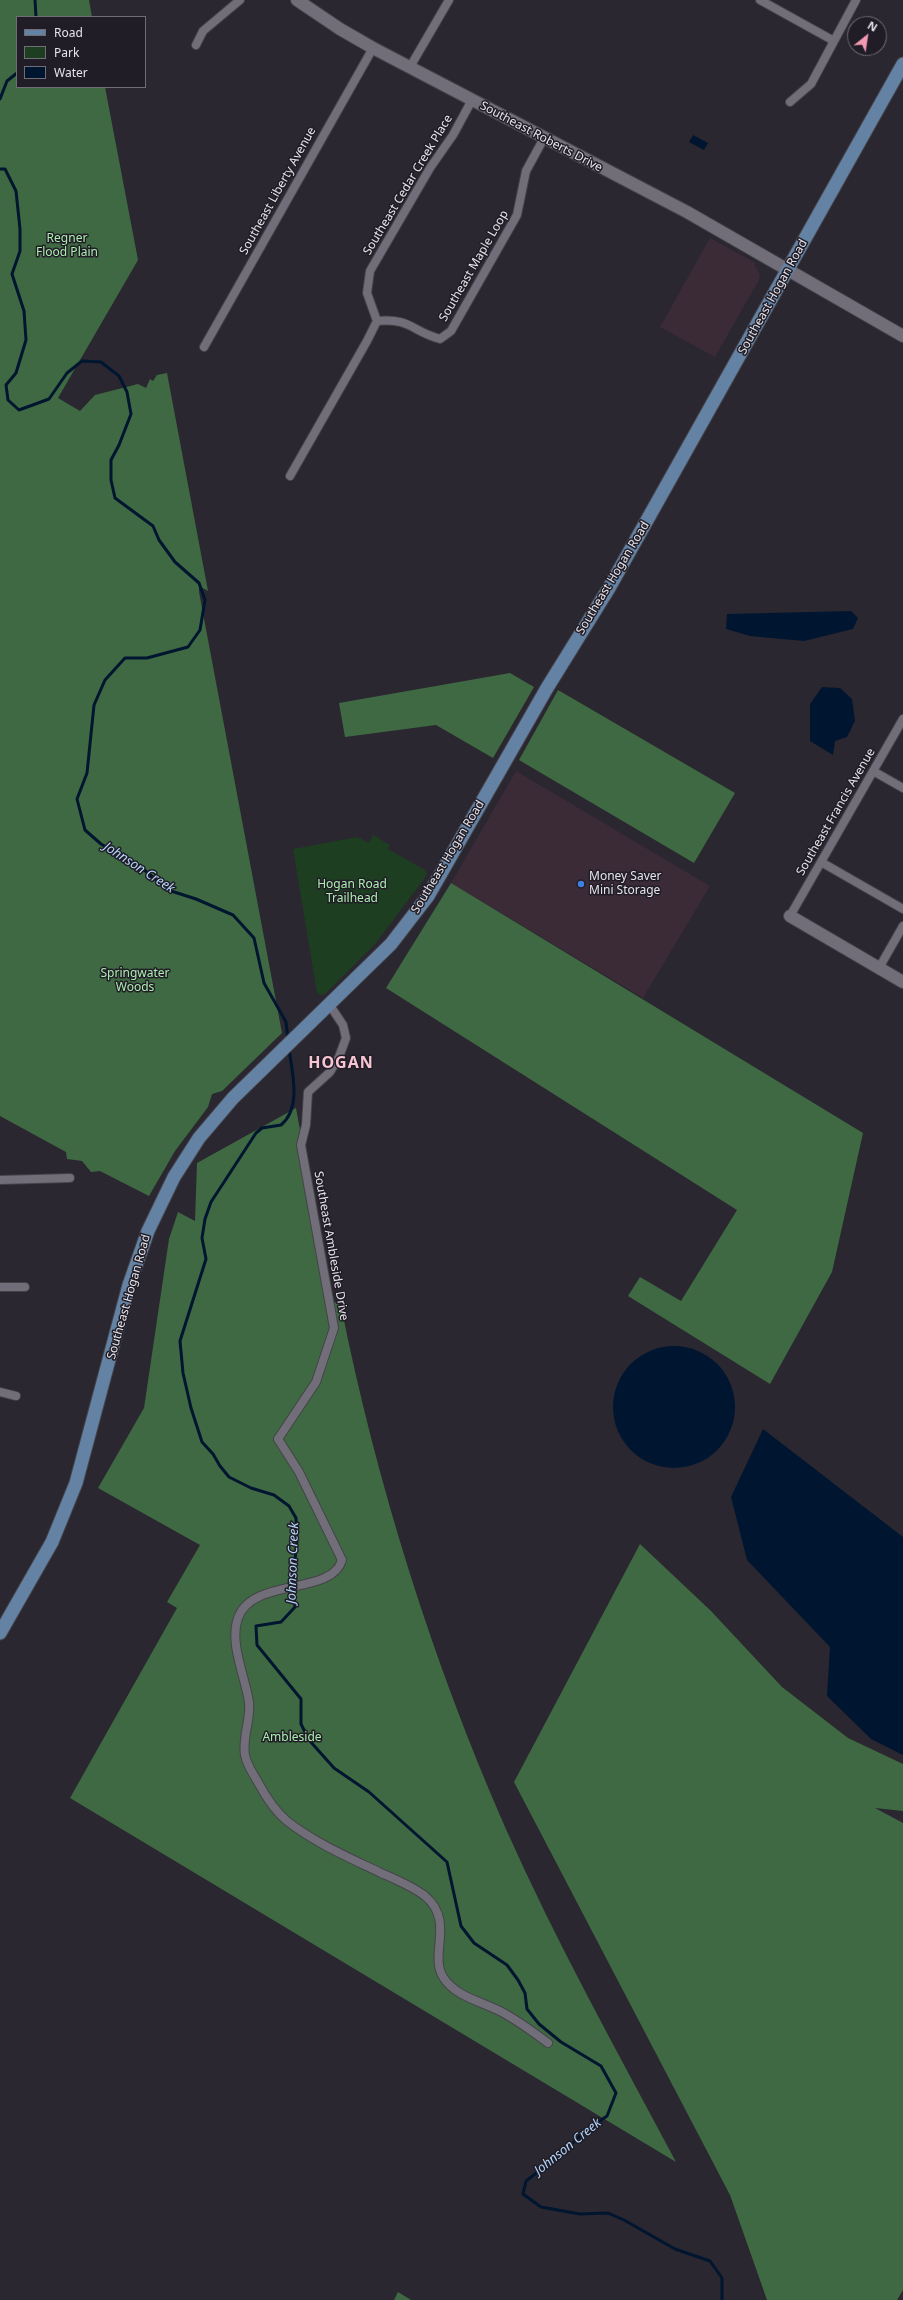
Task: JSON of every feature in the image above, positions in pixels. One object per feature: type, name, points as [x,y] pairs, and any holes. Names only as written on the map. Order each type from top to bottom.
[{"type":"main road","name":"Southeast Hogan Road","points":[[0,1633],[52,1542],[76,1483],[129,1285],[148,1231],[166,1192],[189,1153],[212,1121],[280,1050],[391,944],[437,881],[547,688],[609,588],[903,64]]},
{"type":"street","points":[[196,46],[203,31],[240,0]]},
{"type":"street","name":"Southeast Roberts Drive","points":[[297,0],[340,29],[373,48],[687,212],[789,269],[903,336]]},
{"type":"street","points":[[410,67],[449,0]]},
{"type":"street","points":[[760,0],[834,41]]},
{"type":"street","points":[[790,102],[811,84],[856,0]]},
{"type":"street","name":"Southeast Liberty Avenue","points":[[204,347],[373,48]]},
{"type":"street","name":"Southeast Cedar Creek Place","points":[[377,321],[367,293],[370,271],[430,168],[453,135],[472,100]]},
{"type":"street","name":"Southeast Maple Loop","points":[[377,321],[403,321],[428,336],[440,339],[451,331],[518,215],[526,172],[544,138]]},
{"type":"street","points":[[290,476],[367,342],[377,321]]},
{"type":"street","name":"Southeast Francis Avenue","points":[[790,916],[903,718]]},
{"type":"street","points":[[873,771],[903,788]]},
{"type":"street","points":[[821,862],[903,909]]},
{"type":"street","points":[[790,916],[903,982]]},
{"type":"street","points":[[879,968],[903,926]]},
{"type":"street","name":"Southeast Ambleside Drive","points":[[329,1004],[343,1025],[346,1038],[339,1057],[330,1072],[308,1092],[307,1118],[301,1145],[334,1328],[316,1382],[278,1439],[299,1472],[340,1552],[342,1560],[338,1570],[318,1580],[290,1586],[252,1601],[242,1610],[238,1618],[236,1640],[249,1710],[244,1745],[248,1766],[266,1797],[286,1820],[343,1854],[409,1885],[435,1906],[439,1918],[439,1965],[442,1976],[453,1988],[470,1999],[498,2010],[522,2023],[548,2043]]},
{"type":"street","points":[[0,1180],[70,1178]]},
{"type":"street","points":[[0,1287],[25,1287]]},
{"type":"street","points":[[0,1392],[16,1396]]},
{"type":"shaded area","points":[[710,238],[756,263],[755,266],[760,274],[759,280],[715,357],[660,327]]},
{"type":"shaded area","name":"Money Saver Mini Storage","points":[[516,771],[710,886],[643,998],[451,883]]},
{"type":"green space","name":"Springwater Woods","points":[[0,0],[89,0],[92,16],[16,16],[16,88],[105,88],[138,260],[58,398],[80,411],[95,395],[138,384],[146,388],[150,379],[153,381],[157,375],[167,373],[208,591],[199,586],[199,592],[282,1033],[222,1091],[212,1094],[208,1107],[175,1151],[149,1196],[100,1171],[91,1172],[82,1161],[67,1159],[66,1152],[0,1116]]},
{"type":"green space","points":[[510,673],[534,687],[493,758],[436,725],[345,737],[339,703]]},
{"type":"green space","points":[[558,690],[735,793],[694,863],[519,760]]},
{"type":"green space","name":"Hogan Road Trailhead","points":[[373,835],[390,845],[388,849],[425,870],[427,875],[376,943],[325,994],[321,995],[317,993],[293,849],[358,837],[369,843]]},
{"type":"green space","points":[[451,883],[863,1133],[832,1272],[770,1384],[628,1296],[640,1277],[681,1301],[737,1210],[386,988]]},
{"type":"green space","name":"Ambleside","points":[[296,1108],[331,1300],[341,1306],[355,1373],[389,1505],[409,1571],[454,1700],[478,1764],[505,1827],[545,1912],[676,2162],[70,1798],[177,1608],[167,1602],[200,1545],[98,1488],[144,1408],[169,1239],[178,1212],[195,1221],[197,1163]]},
{"type":"green space","points":[[640,1544],[711,1611],[782,1687],[848,1738],[903,1764],[903,1811],[875,1808],[903,1823],[903,2290],[897,2300],[767,2300],[730,2195],[514,1782]]},
{"type":"green space","points":[[398,2292],[411,2300],[394,2300]]},
{"type":"water","points":[[693,135],[708,143],[704,150],[689,142]]},
{"type":"water","points":[[851,611],[858,618],[853,629],[804,641],[750,636],[726,629],[727,614]]},
{"type":"water","points":[[822,687],[840,688],[852,699],[855,721],[847,737],[835,741],[833,755],[810,741],[810,704]]},
{"type":"water","points":[[674,1346],[697,1350],[708,1356],[717,1364],[725,1373],[731,1384],[735,1407],[731,1430],[725,1441],[717,1450],[708,1458],[697,1464],[674,1468],[651,1464],[640,1458],[631,1450],[623,1441],[617,1430],[613,1407],[617,1384],[623,1373],[631,1364],[640,1356],[651,1350]]},
{"type":"water","points":[[763,1429],[903,1537],[903,1755],[871,1739],[827,1696],[830,1647],[747,1560],[731,1497]]},
{"type":"waterway","name":"Johnson Creek","points":[[35,0],[36,16]]},
{"type":"waterway","name":"Johnson Creek","points":[[0,99],[7,81],[16,74]]},
{"type":"waterway","name":"Johnson Creek","points":[[0,169],[5,169],[16,191],[20,229],[20,251],[12,274],[24,311],[26,340],[16,373],[6,385],[8,400],[19,410],[49,399],[67,373],[82,361],[101,362],[119,376],[127,392],[131,414],[119,445],[111,460],[111,480],[115,498],[153,526],[159,540],[175,562],[199,583],[205,600],[200,630],[188,647],[147,658],[125,658],[105,680],[94,705],[87,773],[77,799],[85,830],[101,844],[142,868],[168,890],[196,899],[233,915],[254,938],[264,983],[286,1022],[288,1039]]},
{"type":"waterway","name":"Johnson Creek","points":[[289,1049],[294,1089],[292,1109],[281,1125],[262,1128],[256,1133],[211,1202],[205,1219],[202,1238],[206,1259],[180,1341],[183,1373],[191,1408],[202,1442],[213,1454],[229,1477],[251,1488],[274,1495],[289,1506],[296,1518],[297,1540],[293,1579],[295,1607],[281,1622],[256,1626],[257,1645],[301,1699],[301,1724],[309,1740],[334,1768],[369,1792],[447,1862],[461,1926],[474,1943],[507,1965],[525,1993],[527,2009],[539,2024],[561,2042],[601,2066],[616,2093],[607,2116],[584,2132],[566,2150],[526,2181],[523,2194],[541,2207],[580,2214],[608,2213],[624,2220],[675,2249],[710,2261],[722,2278],[722,2300]]},
{"type":"place","name":"Money Saver Mini Storage","points":[[581,884]]},
{"type":"district","name":"HOGAN","points":[[341,1063]]},
{"type":"park label","name":"Regner Flood Plain","points":[[67,246]]}]
